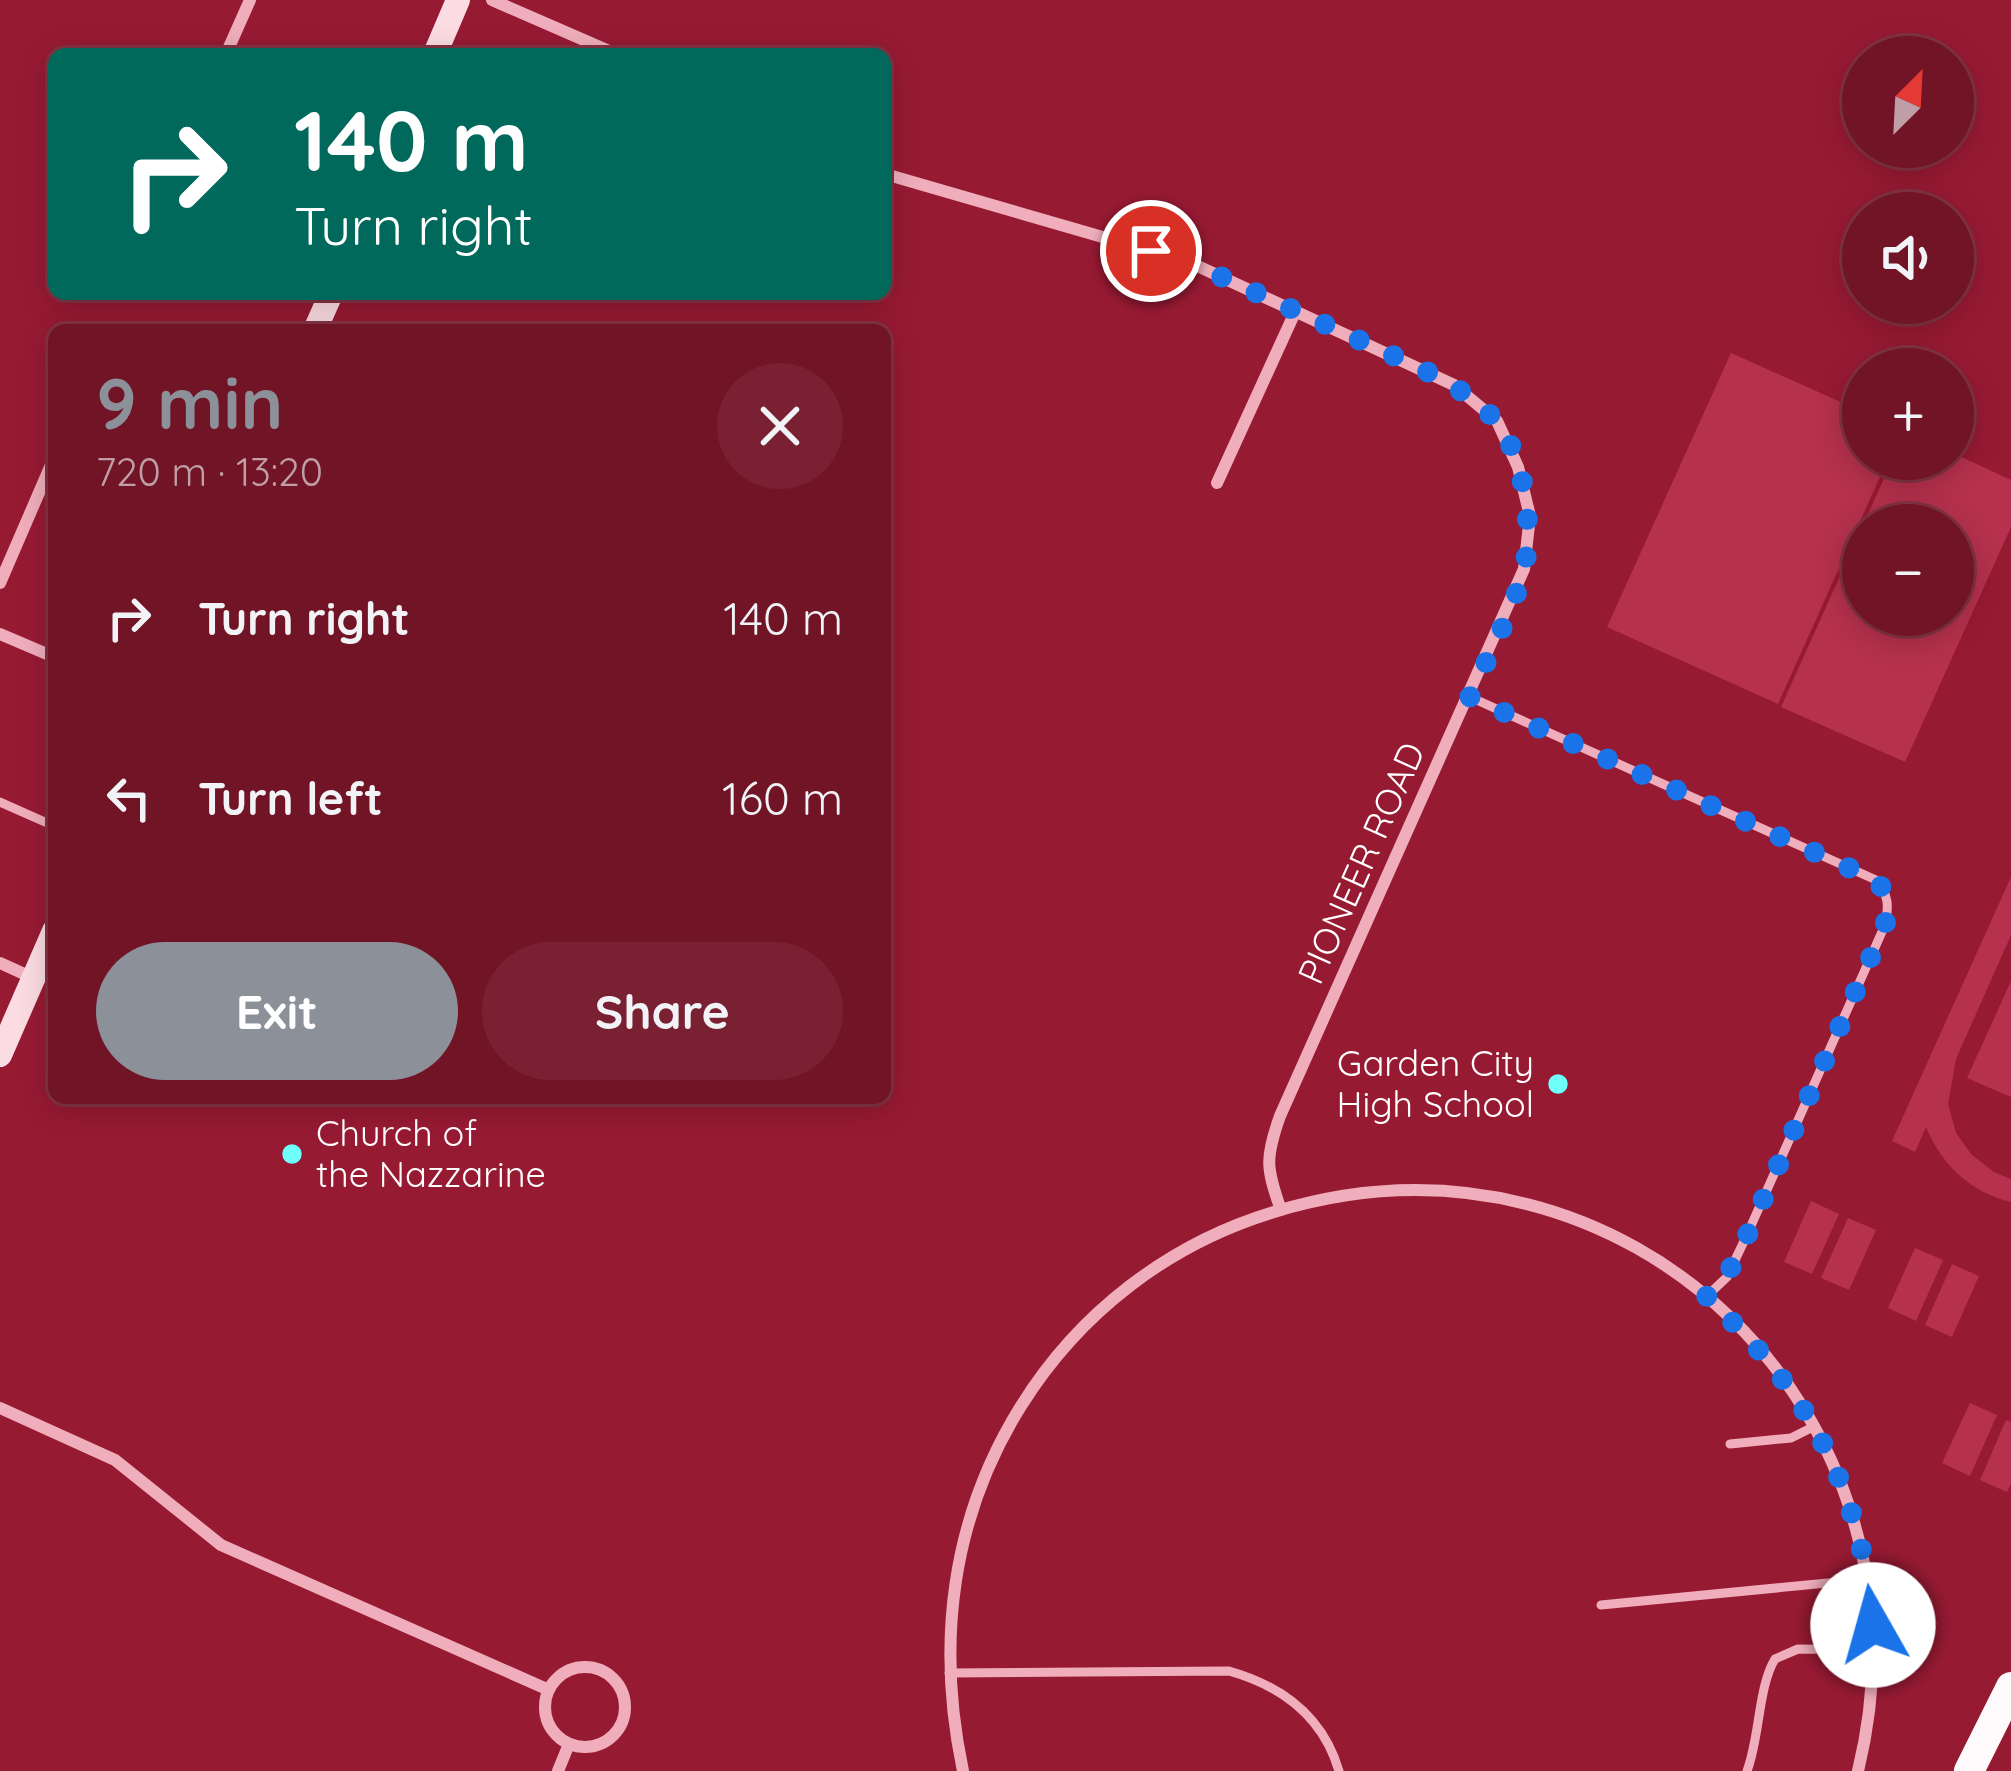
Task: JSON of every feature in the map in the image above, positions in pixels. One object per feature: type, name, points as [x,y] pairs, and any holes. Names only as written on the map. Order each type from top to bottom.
[{"type":"highway","points":[[1969,1771],[2011,1688]]},
{"type":"main road","points":[[438,48],[458,0]]},
{"type":"main road","points":[[0,1055],[48,944]]},
{"type":"street","points":[[229,48],[250,0]]},
{"type":"street","points":[[492,0],[602,48]]},
{"type":"street","name":"PIONEER ROAD","points":[[891,176],[1189,262],[1296,310],[1454,386],[1497,421],[1518,467],[1530,516],[1524,569],[1273,1135],[1266,1154],[1281,1210]]},
{"type":"street","points":[[1217,483],[1296,310]]},
{"type":"street","points":[[0,583],[48,472]]},
{"type":"street","points":[[0,634],[48,655]]},
{"type":"street","points":[[0,963],[33,978]]},
{"type":"street","points":[[963,1771],[949,1673],[950,1608],[967,1524],[994,1453],[1034,1386],[1086,1324],[1149,1271],[1215,1234],[1281,1210],[1388,1190],[1450,1191],[1507,1199],[1552,1211],[1635,1247],[1706,1297],[1769,1360],[1815,1426],[1844,1485],[1869,1579],[1874,1650],[1867,1733],[1858,1771]]},
{"type":"street","points":[[0,1408],[115,1460],[220,1545],[549,1690]]},
{"type":"street","points":[[594,1668],[607,1673],[623,1694],[626,1707],[617,1732],[595,1747],[569,1744],[558,1737],[546,1715],[549,1690],[568,1671],[594,1668]]},
{"type":"street","points":[[558,1771],[569,1744]]},
{"type":"lane","points":[[1470,697],[1876,880],[1886,892],[1885,925],[1746,1238],[1726,1277],[1706,1297]]},
{"type":"lane","points":[[0,802],[48,823]]},
{"type":"lane","points":[[1730,1444],[1791,1438],[1815,1426]]},
{"type":"lane","points":[[1601,1605],[1869,1579]]},
{"type":"lane","points":[[1747,1771],[1774,1660],[1798,1649],[1874,1650]]},
{"type":"lane","points":[[949,1673],[1229,1671],[1255,1678],[1289,1698],[1315,1722],[1340,1771]]},
{"type":"shaded area","points":[[1731,353],[1842,403],[1842,480],[1879,480],[1868,504],[1842,504],[1842,561],[1778,704],[1607,627]]},
{"type":"shaded area","points":[[1974,463],[2011,480],[2011,527],[1974,609],[1974,504],[1873,504],[1883,480],[1974,480]]},
{"type":"shaded area","points":[[1842,572],[1842,636],[1962,636],[1905,762],[1781,707]]},
{"type":"shaded area","points":[[2011,877],[2011,935],[1956,1059],[1948,1104],[1956,1133],[1971,1154],[2011,1179],[2011,1202],[1959,1175],[1926,1127],[1915,1152],[1892,1141]]},
{"type":"shaded area","points":[[2011,981],[2011,1097],[1967,1078]]},
{"type":"shaded area","points":[[1811,1201],[1839,1214],[1812,1274],[1784,1262]]},
{"type":"shaded area","points":[[1848,1218],[1876,1230],[1849,1290],[1821,1278]]},
{"type":"shaded area","points":[[1915,1248],[1943,1260],[1916,1321],[1888,1308]]},
{"type":"shaded area","points":[[1952,1264],[1979,1276],[1952,1337],[1925,1325]]},
{"type":"shaded area","points":[[1970,1403],[1997,1415],[1970,1476],[1942,1463]]},
{"type":"shaded area","points":[[2006,1420],[2011,1422],[2007,1492],[1980,1480]]},
{"type":"place","name":"Garden City High School","points":[[1558,1084]]},
{"type":"place","name":"Church of the Nazzarine","points":[[292,1154]]},
{"type":"route","points":[[1151,251],[1189,262],[1418,367],[1454,386],[1497,421],[1518,467],[1530,516],[1524,569],[1470,697],[1876,880],[1886,892],[1885,925],[1746,1238],[1726,1277],[1706,1297],[1774,1365],[1824,1441],[1860,1536],[1873,1625]]}]
